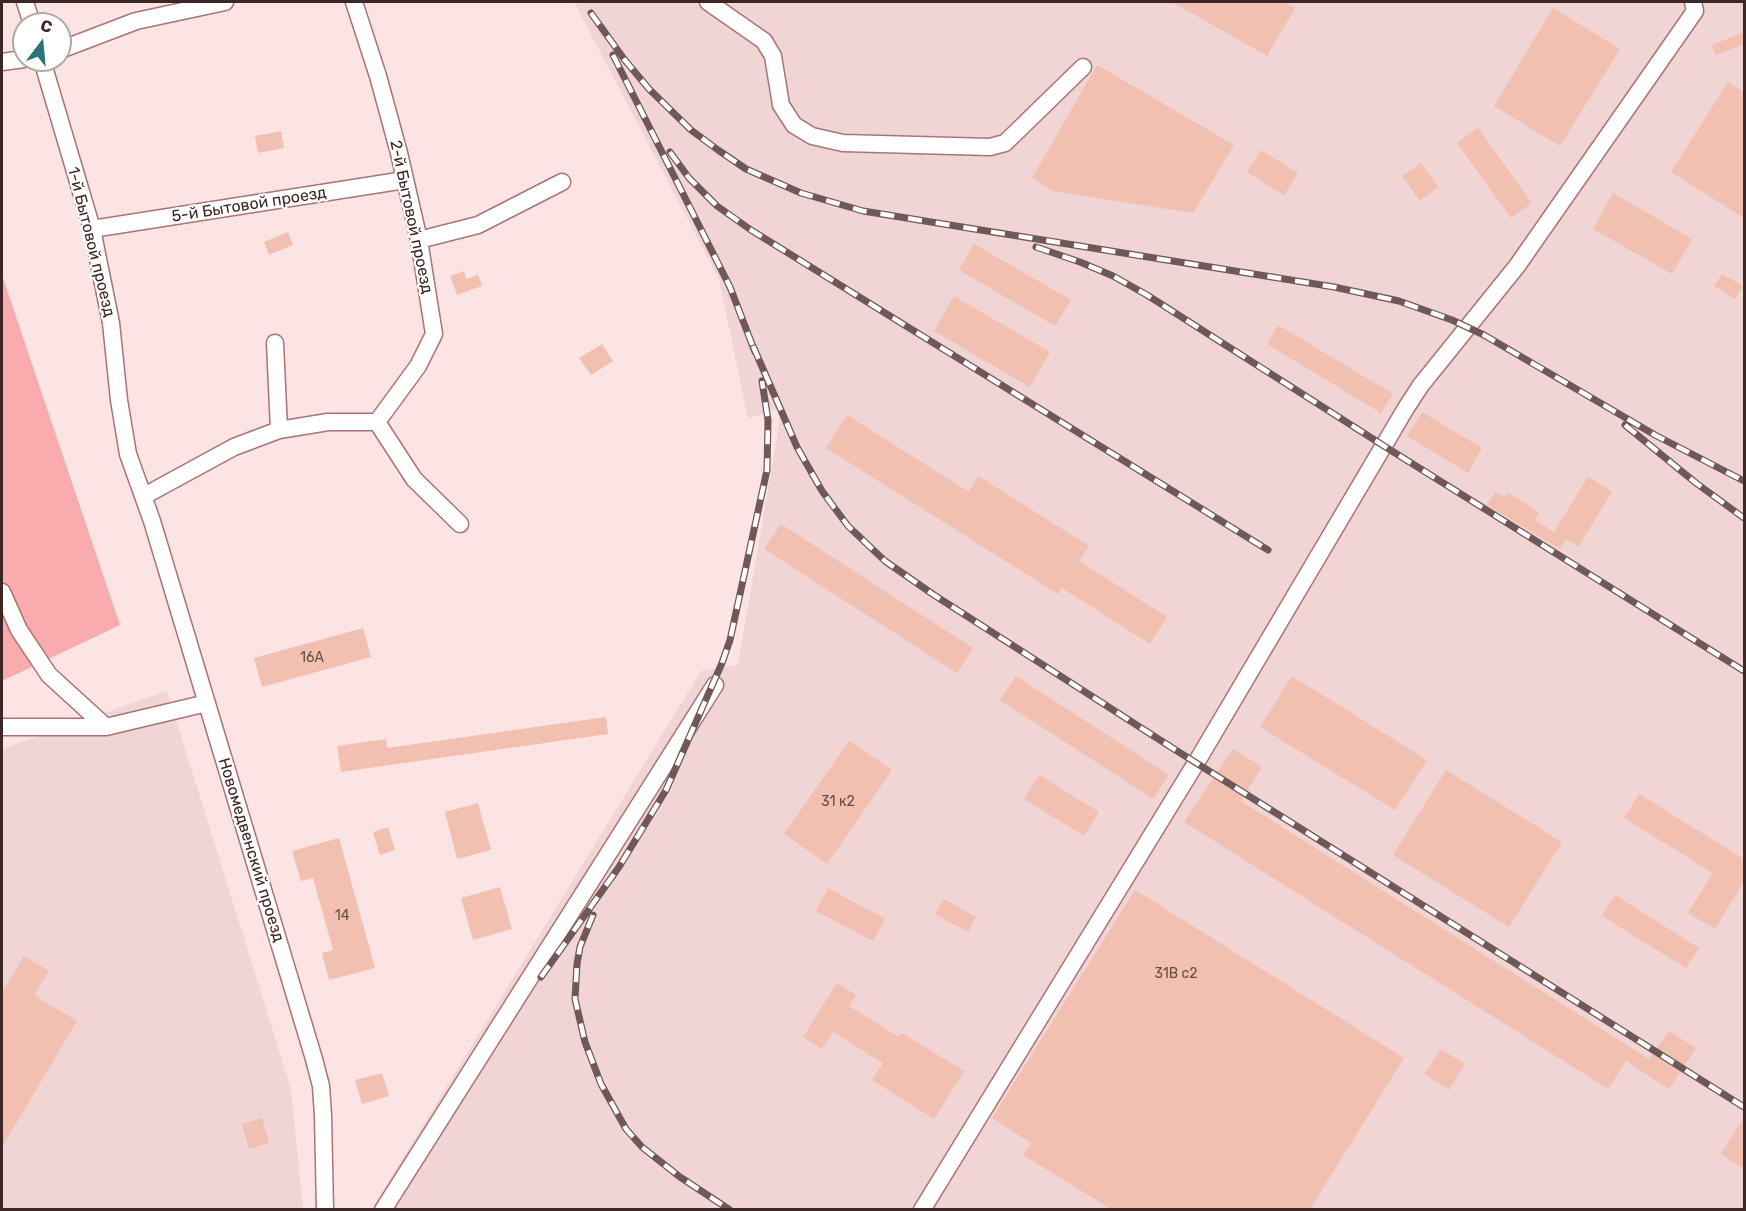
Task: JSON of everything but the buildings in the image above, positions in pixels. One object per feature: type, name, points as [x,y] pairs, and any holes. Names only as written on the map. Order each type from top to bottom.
[{"type":"street","points":[[72,45],[136,21],[225,2]]},
{"type":"street","name":"2-й Бытовой проезд","points":[[354,2],[378,76],[405,180],[419,240],[434,334],[417,366],[377,422]]},
{"type":"street","points":[[708,2],[764,40],[773,56],[781,105],[794,125],[812,136],[843,142],[990,147],[1005,143],[1083,67]]},
{"type":"street","points":[[922,1209],[1196,763],[1406,408],[1421,385],[1502,287],[1531,246],[1695,12],[1693,2]]},
{"type":"street","name":"1-й Бытовой проезд","points":[[46,72],[92,229],[111,323],[119,400],[128,454],[144,495]]},
{"type":"street","name":"5-й Бытовой проезд","points":[[92,229],[405,180]]},
{"type":"street","points":[[419,240],[478,225],[562,182]]},
{"type":"street","points":[[275,343],[279,430]]},
{"type":"street","points":[[144,495],[234,447],[279,430],[328,422],[377,422],[414,479],[460,524]]},
{"type":"street","name":"Новомедвенский проезд","points":[[144,495],[318,1077],[323,1115],[325,1209]]},
{"type":"street","points":[[2,592],[19,630],[49,675],[106,727]]},
{"type":"street","points":[[383,1209],[715,685]]},
{"type":"street","points":[[2,728],[106,727],[207,703]]},
{"type":"shaded area","points":[[574,2],[1744,2],[1744,1209],[371,1210],[701,671],[738,665],[782,407],[748,419],[719,279]]},
{"type":"shaded area","points":[[2,275],[120,625],[2,681]]},
{"type":"shaded area","points":[[167,691],[291,1089],[303,1209],[2,1209],[2,749]]},
{"type":"railway","points":[[591,13],[649,89],[691,130],[746,169],[801,193],[863,211],[1334,287],[1399,301],[1452,320],[1484,335],[1655,435],[1744,481]]},
{"type":"railway","points":[[613,55],[730,287],[755,352]]},
{"type":"railway","points":[[670,152],[689,178],[717,206],[751,230],[1268,550]]},
{"type":"railway","points":[[1036,247],[1113,276],[1147,295],[1744,671]]},
{"type":"railway","points":[[753,346],[797,447],[822,491],[848,526],[885,561],[1174,749],[1744,1107]]},
{"type":"railway","points":[[541,977],[619,867],[666,790],[722,663],[730,640],[767,470],[768,420],[762,381]]},
{"type":"railway","points":[[1625,425],[1696,483],[1744,518]]},
{"type":"railway","points":[[593,915],[580,947],[575,999],[585,1042],[601,1084],[626,1129],[642,1147],[680,1177],[730,1210]]}]
